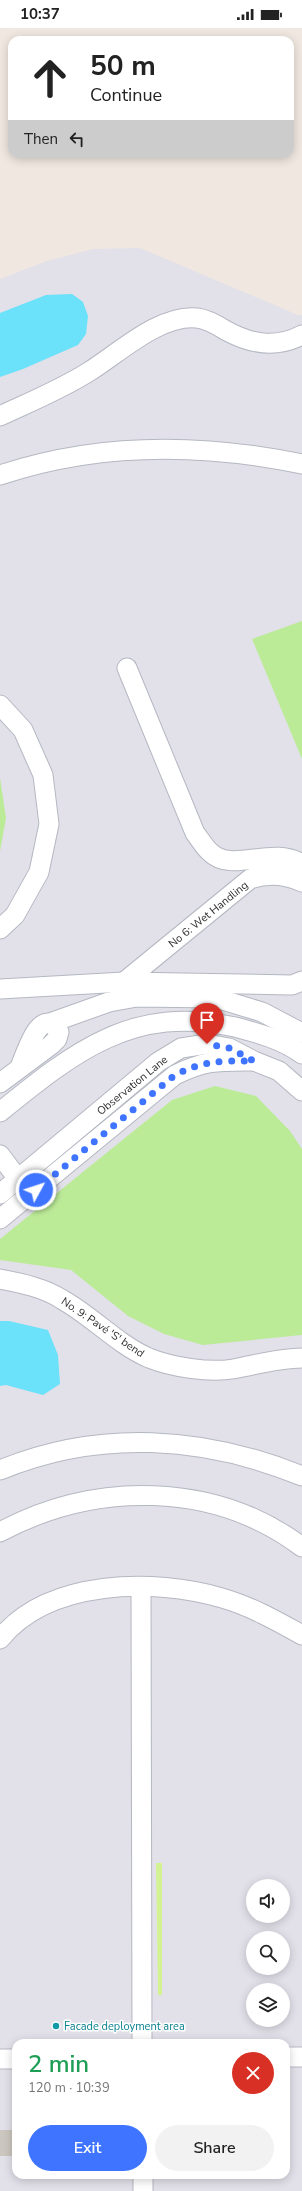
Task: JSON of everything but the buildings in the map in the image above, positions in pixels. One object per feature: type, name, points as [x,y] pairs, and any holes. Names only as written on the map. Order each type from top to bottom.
[{"type":"street","points":[[0,416],[84,374],[118,351],[159,327],[177,320],[197,318],[217,325],[240,339],[257,343],[274,344],[302,335]]},
{"type":"street","points":[[0,475],[42,462],[112,450],[197,449],[256,455],[302,464]]},
{"type":"street","points":[[128,668],[195,833],[210,853],[223,859],[233,861],[281,856],[302,864]]},
{"type":"street","points":[[0,705],[23,730],[43,775],[49,824],[39,872],[15,915],[0,929]]},
{"type":"street","points":[[223,859],[240,888]]},
{"type":"street","name":"No 6: Wet Handling","points":[[124,982],[250,879],[264,874],[281,875],[302,882]]},
{"type":"street","points":[[0,989],[124,982],[292,985],[302,980]]},
{"type":"street","points":[[0,1083],[20,1067],[45,1051],[57,1039],[59,1032],[50,1024],[109,1002],[137,997],[216,998],[262,1012],[302,1033]]},
{"type":"street","points":[[0,1112],[78,1052],[97,1042],[123,1032],[150,1025],[172,1021],[199,1021],[225,1025],[274,1039],[302,1054]]},
{"type":"street","name":"Observation Lane","points":[[6,1187],[158,1062],[181,1048],[207,1044],[229,1048],[254,1061],[279,1071],[302,1091]]},
{"type":"street","points":[[0,1206],[139,1098],[175,1075],[196,1065],[214,1061],[254,1061]]},
{"type":"street","points":[[0,1219],[139,1098]]},
{"type":"street","points":[[0,1155],[6,1187]]},
{"type":"street","name":"No. 9: Pavé 'S' bend","points":[[0,1279],[32,1286],[62,1299],[119,1340],[149,1358],[203,1370],[231,1369],[264,1362],[302,1358]]},
{"type":"street","points":[[0,1470],[40,1455],[66,1449],[115,1442],[138,1441],[189,1445],[229,1452],[302,1476]]},
{"type":"street","points":[[0,1532],[43,1512],[95,1498],[134,1494],[164,1495],[199,1501],[240,1514],[268,1526],[302,1547]]},
{"type":"street","points":[[0,1639],[22,1618],[70,1594],[100,1588],[141,1588],[192,1592],[222,1598],[252,1610],[302,1635]]},
{"type":"street","points":[[141,1588],[142,2039]]},
{"type":"street","points":[[290,2057],[302,2057]]},
{"type":"street","points":[[0,2059],[12,2059]]},
{"type":"street","points":[[143,2179],[143,2191]]},
{"type":"shaded area","points":[[140,248],[298,315],[302,315],[302,2191],[0,2191],[0,279],[47,261],[93,249]]},
{"type":"green space","points":[[302,621],[302,759],[252,639]]},
{"type":"green space","points":[[0,778],[6,818],[0,851]]},
{"type":"green space","points":[[215,1086],[256,1096],[290,1131],[302,1149],[302,1335],[203,1345],[164,1334],[128,1316],[71,1270],[0,1260],[0,1239],[172,1100]]},
{"type":"green space","points":[[156,1863],[162,1863],[162,1995],[158,1995]]},
{"type":"water","points":[[72,294],[83,302],[88,316],[86,334],[78,345],[23,369],[0,377],[0,313],[46,295]]},
{"type":"water","points":[[0,1321],[9,1321],[48,1330],[58,1355],[60,1384],[43,1395],[6,1385],[0,1386]]},
{"type":"place","name":"Facade deployment area","points":[[56,2026]]},
{"type":"route","points":[[36,1190],[175,1075],[196,1065],[214,1061],[254,1061],[229,1048],[207,1044]]}]
